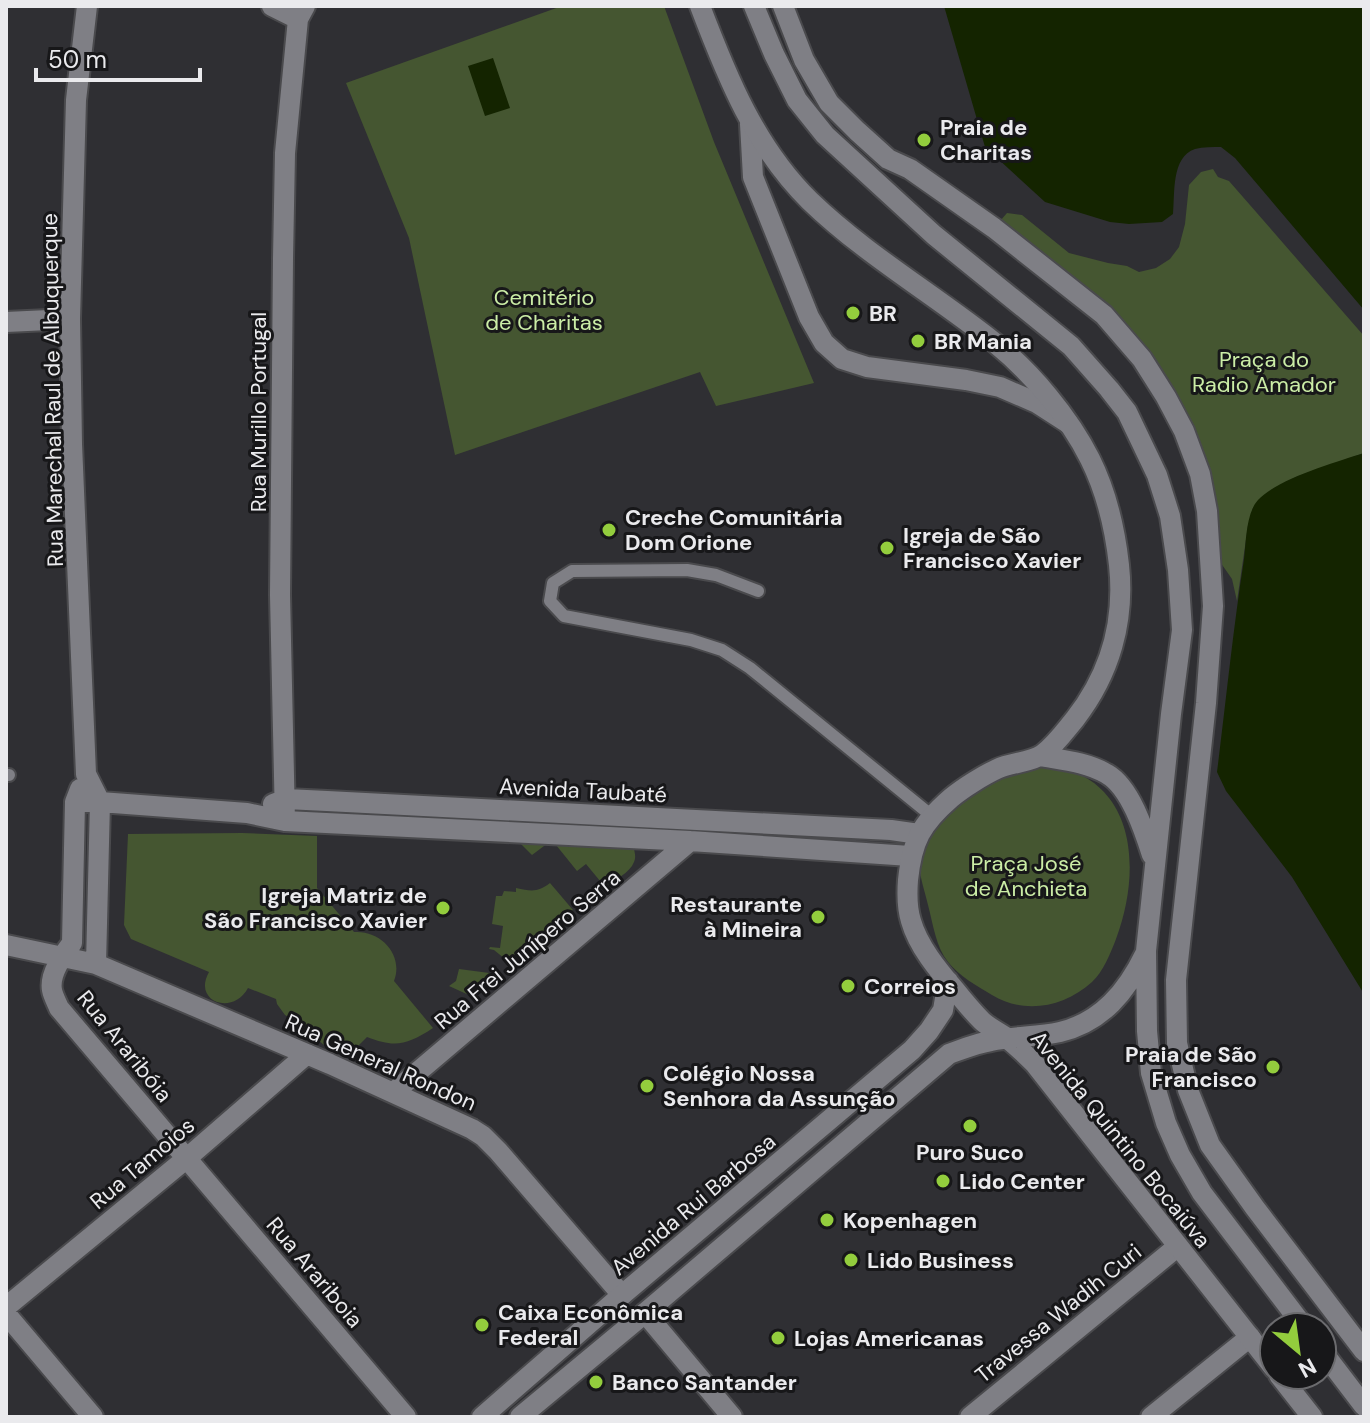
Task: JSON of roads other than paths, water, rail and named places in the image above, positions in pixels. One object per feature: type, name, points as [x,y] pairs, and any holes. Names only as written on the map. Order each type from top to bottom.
[{"type":"street","name":"Rua Marechal Raul de Albuquerque","points":[[62,957],[72,943],[75,802],[86,774],[70,319],[76,100],[87,6]]},
{"type":"street","points":[[272,6],[302,13]]},
{"type":"street","points":[[700,6],[727,77],[750,124],[753,177],[809,317],[824,343],[842,359],[867,367],[1000,387],[1037,403],[1068,423]]},
{"type":"street","name":"Avenida Quintino Bocaiúva","points":[[754,6],[797,100],[825,135],[934,235],[1071,346],[1127,412],[1157,475],[1170,516],[1182,630],[1146,951],[1151,1073],[1166,1123],[1202,1193],[1292,1311]]},
{"type":"street","points":[[783,6],[804,60],[829,103],[888,159],[910,169],[982,220],[1104,315],[1142,359],[1184,431],[1200,474],[1207,511],[1213,606],[1206,703],[1176,980],[1177,1043],[1188,1090],[1210,1145],[1364,1351]]},
{"type":"street","name":"Rua Murillo Portugal","points":[[285,821],[280,595],[285,153],[302,13]]},
{"type":"street","name":"Avenida Quintino Bocaiúva","points":[[750,124],[809,200],[857,240],[997,344],[1029,373],[1068,423],[1091,460],[1106,501],[1119,568],[1120,610],[1114,645],[1089,701],[1059,739],[1040,756],[997,769],[954,795],[932,816],[919,834],[910,856],[907,892],[911,921],[923,947],[948,981],[979,1018],[1035,1064],[1258,1347]]},
{"type":"street","points":[[6,322],[70,319]]},
{"type":"street","points":[[1040,756],[1074,762],[1108,774],[1128,796],[1155,863]]},
{"type":"street","name":"Rua Marechal Raul de Albuquerque","points":[[86,774],[100,802],[96,964]]},
{"type":"street","name":"Avenida Taubaté","points":[[247,813],[286,799],[891,830],[919,834]]},
{"type":"street","name":"Avenida Taubaté","points":[[75,802],[247,813],[285,821],[690,841],[910,856]]},
{"type":"street","name":"Rua Frei Junípero Serra","points":[[394,1092],[690,841]]},
{"type":"street","name":"Rua General Rondon","points":[[6,945],[96,964],[394,1092],[472,1129],[483,1136],[508,1163],[622,1295]]},
{"type":"street","points":[[520,1417],[949,1054],[988,1041],[1059,1032],[1081,1026],[1116,999],[1134,975],[1146,951]]},
{"type":"street","name":"Rua Araribóia","points":[[62,957],[52,989],[59,1008],[187,1158]]},
{"type":"street","name":"Avenida Rui Barbosa","points":[[482,1417],[912,1050],[943,1010],[948,981]]},
{"type":"street","name":"Rua Tamoios","points":[[6,1307],[187,1158],[307,1054]]},
{"type":"street","name":"Rua Arariboia","points":[[187,1158],[406,1417]]},
{"type":"street","name":"Travessa Wadih Curi","points":[[970,1417],[1177,1247]]},
{"type":"street","points":[[645,1313],[732,1417]]},
{"type":"street","points":[[6,1314],[93,1417]]},
{"type":"street","points":[[1151,1417],[1250,1337]]},
{"type":"street","points":[[1338,1372],[1364,1406]]},
{"type":"street","points":[[1292,1391],[1312,1417]]},
{"type":"lane","points":[[758,591],[716,575],[687,570],[572,571],[553,583],[550,601],[564,616],[691,640],[722,650],[750,668],[932,816]]},
{"type":"place","name":"Praia de Charitas","points":[[924,140]]},
{"type":"place","name":"BR","points":[[853,313]]},
{"type":"place","name":"BR Mania","points":[[918,341]]},
{"type":"place","name":"Creche Comunitária Dom Orione","points":[[609,530]]},
{"type":"place","name":"Igreja de São Francisco Xavier","points":[[887,548]]},
{"type":"place","name":"Igreja Matriz de São Francisco Xavier","points":[[443,908]]},
{"type":"place","name":"Restaurante à Mineira","points":[[818,917]]},
{"type":"place","name":"Correios","points":[[848,986]]},
{"type":"place","name":"Praia de São Francisco","points":[[1273,1067]]},
{"type":"place","name":"Colégio Nossa Senhora da Assunção","points":[[647,1086]]},
{"type":"place","name":"Puro Suco","points":[[970,1126]]},
{"type":"place","name":"Lido Center","points":[[943,1181]]},
{"type":"place","name":"Kopenhagen","points":[[827,1220]]},
{"type":"place","name":"Lido Business","points":[[851,1260]]},
{"type":"place","name":"Caixa Econômica Federal","points":[[482,1325]]},
{"type":"place","name":"Lojas Americanas","points":[[778,1338]]},
{"type":"place","name":"Banco Santander","points":[[596,1382]]},
{"type":"park label","name":"Cemitério de Charitas","points":[[544,310]]},
{"type":"park label","name":"Praça do Radio Amador","points":[[1264,372]]},
{"type":"park label","name":"Praça José de Anchieta","points":[[1026,876]]}]
